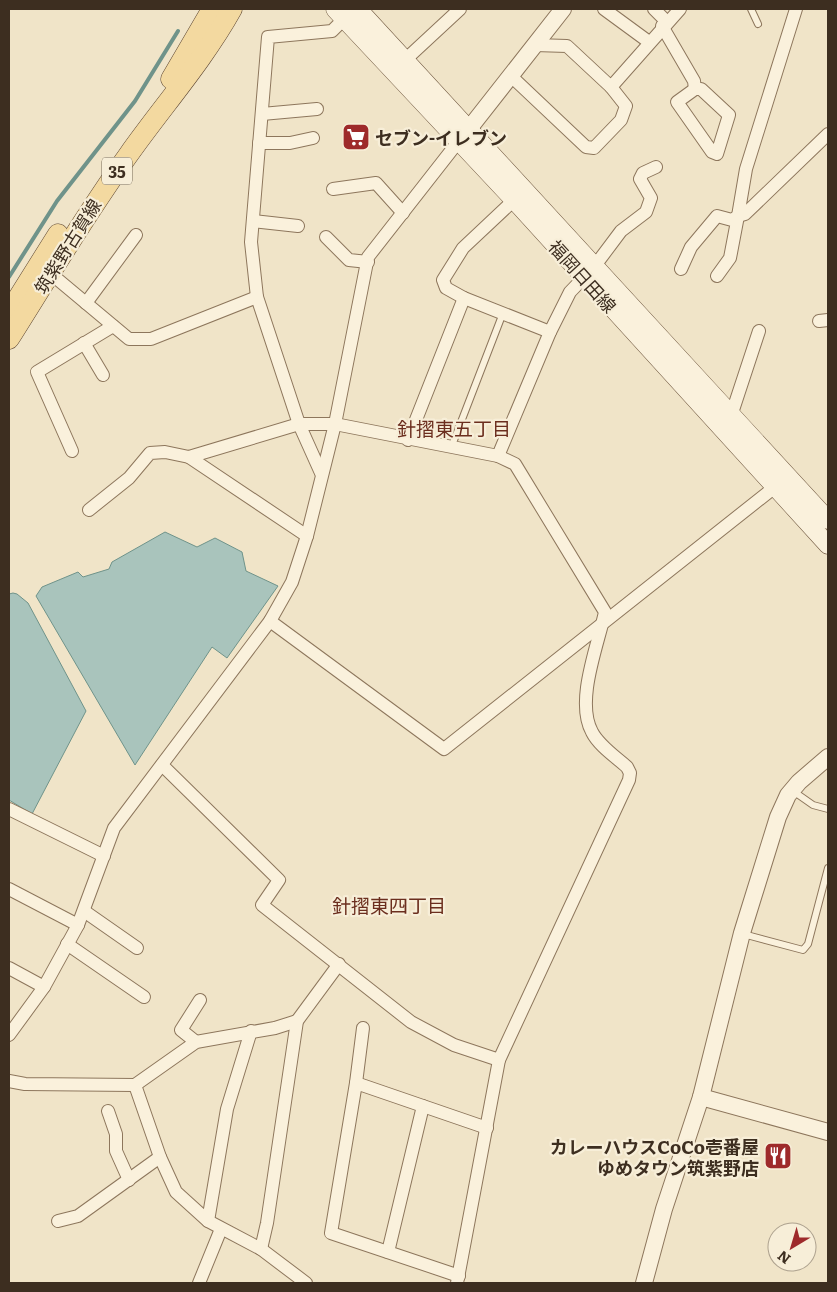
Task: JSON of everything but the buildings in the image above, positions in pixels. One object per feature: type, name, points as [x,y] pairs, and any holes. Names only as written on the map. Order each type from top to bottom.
[{"type":"main road","name":"筑紫野古賀線","points":[[9,313],[67,220],[168,84],[212,9]]},
{"type":"main road","name":"筑紫野古賀線","points":[[9,339],[88,212],[135,145],[181,87],[232,9]]},
{"type":"main road","name":"福岡日田線","points":[[348,11],[405,60],[514,200],[589,272]]},
{"type":"main road","name":"福岡日田線","points":[[348,11],[782,482],[828,545]]},
{"type":"main road","name":"福岡日田線","points":[[782,482],[828,520]]},
{"type":"street","points":[[405,60],[460,9]]},
{"type":"street","points":[[9,1035],[44,987],[78,925],[114,828],[270,621],[292,582],[307,536],[334,424],[368,257],[563,9]]},
{"type":"street","points":[[604,9],[649,42]]},
{"type":"street","points":[[654,9],[665,24],[694,80],[695,89]]},
{"type":"street","points":[[611,87],[680,9]]},
{"type":"street","points":[[716,276],[730,258],[746,169],[796,9]]},
{"type":"street","points":[[321,474],[299,424],[257,297],[251,242],[268,37],[332,30],[348,11]]},
{"type":"street","points":[[511,76],[586,147],[594,148],[621,120],[626,106],[611,87],[567,46],[535,44]]},
{"type":"street","points":[[695,89],[701,89],[729,115],[717,154],[712,152],[677,102],[695,89]]},
{"type":"street","points":[[262,114],[317,109]]},
{"type":"street","points":[[681,269],[691,247],[717,216],[732,220],[745,214],[828,134]]},
{"type":"street","points":[[259,142],[290,143],[313,138]]},
{"type":"street","points":[[498,456],[550,332],[570,292],[589,272],[621,230],[646,212],[650,198],[640,179],[643,173],[656,167]]},
{"type":"street","points":[[333,189],[376,183],[403,213]]},
{"type":"street","points":[[514,200],[463,248],[443,280],[446,288],[464,298],[550,332]]},
{"type":"street","points":[[253,221],[298,226]]},
{"type":"street","points":[[86,303],[136,236]]},
{"type":"street","points":[[326,237],[349,260],[368,262]]},
{"type":"street","points":[[50,273],[129,339],[151,339],[257,297]]},
{"type":"street","points":[[408,440],[464,298]]},
{"type":"street","points":[[72,451],[37,372],[113,326]]},
{"type":"street","points":[[726,421],[759,331]]},
{"type":"street","points":[[84,343],[103,375]]},
{"type":"street","points":[[189,457],[299,424],[334,424],[408,440],[498,456],[516,464],[605,612],[586,695],[585,710],[591,731],[597,740],[627,767],[630,773],[629,780],[499,1060],[458,1280],[331,1232],[364,1028]]},
{"type":"street","points":[[89,510],[129,478],[150,453],[165,452],[189,457],[307,536]]},
{"type":"street","points":[[270,621],[444,749],[782,482]]},
{"type":"street","points":[[644,1283],[701,1097],[742,933],[778,817],[792,791],[828,758]]},
{"type":"street","points":[[162,765],[279,880],[262,905],[411,1022],[454,1045],[499,1060]]},
{"type":"street","points":[[9,809],[104,856]]},
{"type":"street","points":[[9,889],[78,925]]},
{"type":"street","points":[[84,910],[137,948]]},
{"type":"street","points":[[67,944],[144,997]]},
{"type":"street","points":[[261,1249],[267,1223],[297,1021],[339,964]]},
{"type":"street","points":[[9,968],[44,987]]},
{"type":"street","points":[[196,1042],[181,1030],[200,1000]]},
{"type":"street","points":[[9,1081],[25,1084],[135,1086],[196,1042],[275,1028],[297,1021]]},
{"type":"street","points":[[208,1221],[227,1109],[251,1031]]},
{"type":"street","points":[[356,1082],[487,1128]]},
{"type":"street","points":[[135,1086],[160,1157],[176,1192],[208,1221],[261,1249],[306,1283]]},
{"type":"street","points":[[701,1097],[828,1132]]},
{"type":"street","points":[[388,1252],[423,1106]]},
{"type":"street","points":[[108,1111],[116,1134],[116,1151],[128,1180]]},
{"type":"street","points":[[58,1221],[78,1216],[160,1157]]},
{"type":"street","points":[[199,1283],[221,1229]]},
{"type":"lane","points":[[752,9],[758,24]]},
{"type":"lane","points":[[451,448],[503,313]]},
{"type":"lane","points":[[792,791],[813,805],[828,810]]},
{"type":"lane","points":[[742,933],[803,950],[808,944],[828,868]]},
{"type":"water","points":[[165,532],[197,547],[215,538],[242,552],[246,571],[278,586],[227,658],[212,647],[135,765],[36,596],[42,587],[78,572],[83,577],[109,569],[112,562]]},
{"type":"water","points":[[13,593],[28,603],[86,711],[32,814],[9,800],[9,594]]},
{"type":"waterway","points":[[9,277],[57,201],[135,101],[178,31]]},
{"type":"place","name":"セブン-イレブン","points":[[356,137]]},
{"type":"place","name":"カレーハウスCoCo壱番屋 ゆめタウン筑紫野店","points":[[778,1156]]},
{"type":"district","name":"針摺東五丁目","points":[[454,428]]},
{"type":"district","name":"針摺東四丁目","points":[[389,905]]}]
